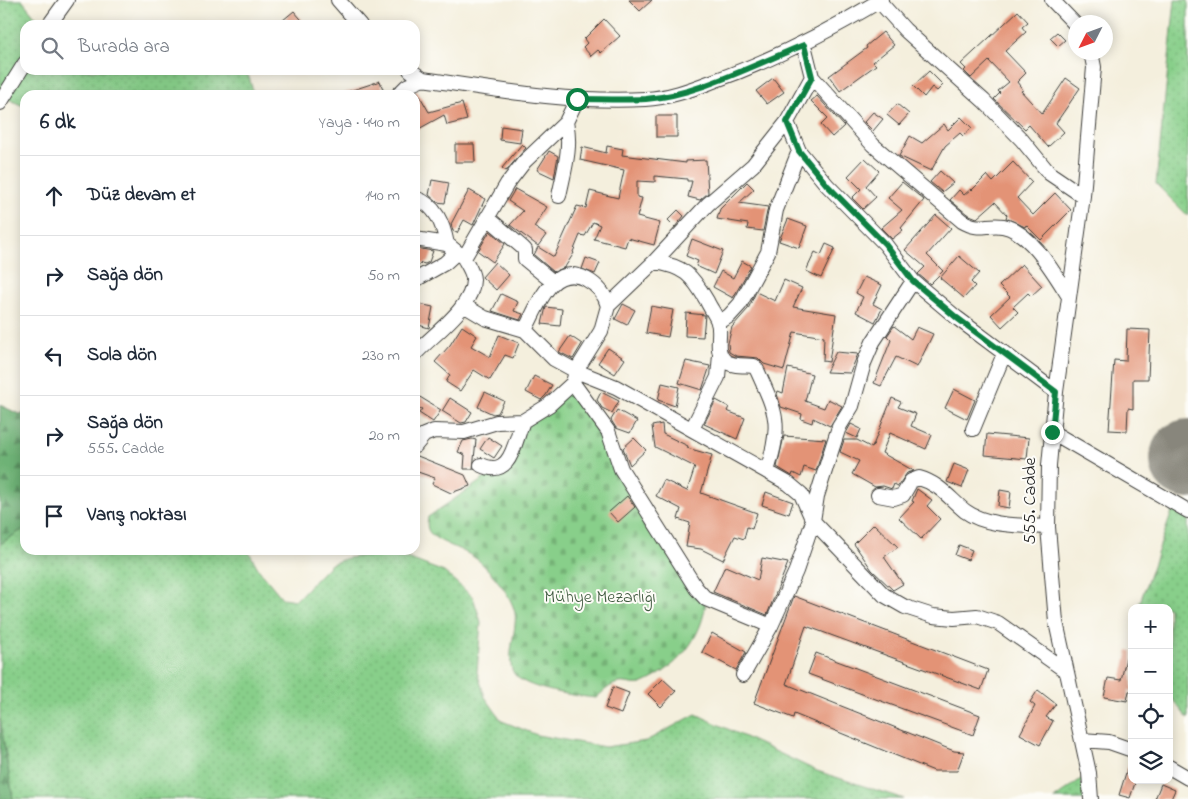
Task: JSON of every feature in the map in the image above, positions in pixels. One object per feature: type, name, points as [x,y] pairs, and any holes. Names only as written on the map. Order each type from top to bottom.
[{"type":"street","points":[[52,20],[66,0]]},
{"type":"street","points":[[338,0],[356,20]]},
{"type":"street","points":[[417,75],[423,79],[577,99],[646,99],[680,93],[736,73],[804,45],[880,0],[905,30],[990,108],[1049,173],[1083,196]]},
{"type":"street","points":[[1052,0],[1068,17]]},
{"type":"street","points":[[804,45],[812,77],[872,145],[970,226],[984,228],[1003,226],[1019,234],[1045,261],[1068,295]]},
{"type":"street","name":"555. Cadde","points":[[1091,799],[1089,774],[1056,622],[1048,527],[1052,432],[1068,295],[1083,196],[1094,67],[1093,60]]},
{"type":"street","points":[[0,103],[20,71]]},
{"type":"street","points":[[608,306],[654,262],[708,204],[753,164],[787,122],[812,77]]},
{"type":"street","points":[[402,90],[406,86],[423,79]]},
{"type":"street","points":[[420,277],[445,263],[487,217],[524,162],[566,122],[577,99]]},
{"type":"street","points":[[559,196],[567,158],[569,136],[566,122]]},
{"type":"street","points":[[787,122],[799,151],[827,185],[885,244],[913,281],[1004,354],[1056,392]]},
{"type":"street","points":[[718,323],[729,316],[740,304],[768,252],[776,210],[799,151]]},
{"type":"street","points":[[420,201],[432,208],[440,219],[456,251],[473,278],[472,289],[464,306],[420,349]]},
{"type":"street","points":[[487,217],[522,247],[525,250],[525,259],[552,282]]},
{"type":"street","points":[[420,240],[456,251]]},
{"type":"street","points":[[654,262],[672,264],[686,271],[698,286],[718,323],[720,355],[718,377],[692,429]]},
{"type":"street","points":[[420,440],[424,435],[434,432],[464,432],[497,422],[523,421],[549,405],[574,377],[601,331],[608,306],[606,297],[597,287],[577,275],[564,276],[552,282],[542,296],[526,330]]},
{"type":"street","points":[[743,675],[771,626],[796,571],[813,521],[818,496],[839,427],[852,406],[864,363],[873,342],[913,281]]},
{"type":"street","points":[[464,306],[485,318],[526,330],[574,377],[608,431],[621,469],[696,588],[706,599],[771,626]]},
{"type":"street","points":[[973,429],[1004,354]]},
{"type":"street","points":[[720,355],[724,361],[732,364],[754,366],[763,384],[777,428],[776,442],[767,471]]},
{"type":"street","points":[[574,377],[616,387],[767,471],[801,494],[813,521],[884,595],[905,607],[933,616],[954,618],[977,616],[998,622],[1066,671]]},
{"type":"street","points":[[481,465],[490,469],[498,469],[506,463],[513,452],[523,421]]},
{"type":"street","points":[[1052,432],[1188,511]]},
{"type":"street","points":[[878,494],[894,498],[903,495],[911,481],[919,478],[932,482],[945,490],[966,511],[984,520],[1048,527]]},
{"type":"street","points":[[1082,740],[1109,742],[1128,749]]},
{"type":"street","points":[[1173,769],[1188,778]]},
{"type":"green space","points":[[0,0],[22,0],[38,20],[20,20],[20,75],[248,75],[253,90],[20,90],[20,105],[4,97],[0,90]]},
{"type":"green space","points":[[1175,0],[1188,0],[1188,216],[1156,184]]},
{"type":"green space","name":"Mühye Mezarlığı","points":[[573,383],[615,456],[706,599],[704,613],[694,639],[666,670],[641,684],[617,683],[596,698],[542,689],[516,676],[512,670],[511,663],[515,613],[510,599],[495,577],[478,560],[435,538],[429,532],[427,526],[428,517],[498,469],[517,435]]},
{"type":"green space","points":[[0,405],[20,414],[20,531],[0,544]]},
{"type":"green space","points":[[1175,503],[1188,511],[1188,719],[1173,700],[1173,604],[1139,604]]},
{"type":"green space","points":[[20,531],[20,555],[251,555],[259,570],[282,598],[296,600],[331,564],[347,558],[372,555],[410,559],[444,572],[473,597],[481,622],[477,672],[485,697],[502,721],[537,735],[605,747],[646,741],[696,714],[817,771],[904,799],[13,799],[0,719],[0,544]]},
{"type":"green space","points":[[0,719],[13,799],[0,799]]},
{"type":"green space","points":[[1089,773],[1091,799],[1054,799]]},
{"type":"building","points":[[629,0],[652,0],[640,11]]},
{"type":"building","points":[[294,11],[302,20],[283,20]]},
{"type":"building","points":[[1018,11],[1028,22],[1022,27],[1026,32],[1005,51],[1026,73],[1017,82],[1023,90],[1021,91],[1042,114],[1066,78],[1080,88],[1056,123],[1064,132],[1048,147],[1029,125],[1025,129],[994,99],[1000,93],[998,91],[1009,82],[989,61],[971,78],[964,71],[966,69],[961,64]]},
{"type":"building","points":[[604,19],[620,36],[601,53],[598,50],[591,56],[583,47],[587,43],[584,39]]},
{"type":"building","points":[[883,32],[894,45],[873,62],[876,65],[840,91],[829,76],[867,48],[866,46]]},
{"type":"building","points":[[1057,32],[1065,40],[1058,46],[1050,38]]},
{"type":"building","points":[[929,71],[943,85],[937,91],[932,87],[924,97],[913,86]]},
{"type":"building","points":[[773,78],[784,92],[767,104],[756,91]]},
{"type":"building","points":[[380,81],[383,90],[353,90]]},
{"type":"building","points":[[420,96],[429,112],[462,103],[467,120],[447,125],[444,115],[420,128]]},
{"type":"building","points":[[817,96],[844,126],[832,137],[821,125],[828,118],[811,101]]},
{"type":"building","points":[[897,104],[909,114],[899,125],[887,115]]},
{"type":"building","points":[[873,112],[883,119],[873,131],[864,122]]},
{"type":"building","points":[[656,116],[677,116],[677,137],[656,137]]},
{"type":"building","points":[[961,117],[972,128],[963,136],[960,133],[945,146],[931,171],[899,156],[910,136],[922,143],[944,124],[948,130]]},
{"type":"building","points":[[501,126],[522,129],[520,143],[500,140]]},
{"type":"building","points":[[455,144],[474,144],[475,162],[455,162]]},
{"type":"building","points":[[522,144],[526,148],[506,171],[502,168]]},
{"type":"building","points":[[607,146],[623,149],[622,155],[686,163],[686,161],[706,160],[708,193],[700,200],[688,197],[692,181],[687,181],[687,179],[655,176],[655,182],[637,181],[637,197],[642,198],[637,217],[660,223],[654,245],[628,238],[625,247],[594,239],[600,225],[593,222],[585,236],[580,235],[574,253],[565,267],[554,272],[534,255],[538,247],[554,257],[577,206],[586,208],[590,191],[618,198],[624,170],[580,160],[582,147],[606,153]]},
{"type":"building","points":[[549,151],[558,156],[554,178],[537,170]]},
{"type":"building","points":[[865,158],[879,171],[866,186],[876,197],[863,209],[852,198],[861,189],[848,176]]},
{"type":"building","points":[[1013,162],[1032,182],[1017,198],[1033,215],[1055,193],[1071,210],[1041,240],[1026,225],[1025,227],[1006,218],[1007,215],[995,202],[977,218],[967,214],[950,200],[959,190],[964,195],[972,190],[987,175],[993,182]]},
{"type":"building","points":[[940,171],[953,183],[942,192],[930,182]]},
{"type":"building","points":[[432,180],[449,183],[445,203],[437,202],[429,195]]},
{"type":"building","points":[[747,182],[754,189],[739,203],[768,207],[763,231],[747,229],[748,224],[717,219],[720,209]]},
{"type":"building","points":[[902,182],[924,200],[901,228],[903,230],[892,239],[881,228],[902,210],[888,198]]},
{"type":"building","points":[[515,189],[547,207],[534,227],[546,235],[538,246],[510,225],[523,211],[508,201]]},
{"type":"building","points":[[469,190],[485,199],[473,225],[464,220],[457,233],[453,231],[451,224]]},
{"type":"building","points":[[678,210],[684,216],[675,227],[668,220]]},
{"type":"building","points":[[936,215],[951,228],[927,255],[943,271],[930,284],[918,274],[925,267],[905,250]]},
{"type":"building","points":[[788,219],[807,226],[799,248],[779,241]]},
{"type":"building","points":[[490,231],[505,244],[493,262],[478,251]]},
{"type":"building","points":[[692,239],[723,251],[714,274],[696,266],[698,261],[686,256]]},
{"type":"building","points":[[826,244],[835,248],[821,278],[806,271],[815,252],[821,255]]},
{"type":"building","points":[[420,249],[433,251],[429,262],[420,264]]},
{"type":"building","points":[[959,256],[979,273],[971,282],[975,286],[964,298],[940,278]]},
{"type":"building","points":[[586,258],[600,263],[595,274],[582,269]]},
{"type":"building","points":[[742,261],[751,266],[733,298],[713,287],[721,271],[733,278]]},
{"type":"building","points":[[495,262],[509,275],[496,290],[482,277]]},
{"type":"building","points":[[1022,264],[1042,286],[1031,296],[1028,293],[1013,307],[1018,312],[1002,327],[991,315],[1010,297],[999,286]]},
{"type":"building","points":[[864,277],[882,285],[873,304],[882,309],[875,322],[856,312],[863,297],[856,293]]},
{"type":"building","points":[[784,280],[802,288],[793,307],[836,314],[829,362],[823,361],[824,337],[794,332],[784,370],[764,364],[758,358],[736,356],[729,352],[728,343],[732,327],[748,309],[756,292],[775,301]]},
{"type":"building","points":[[501,294],[518,302],[514,311],[523,314],[520,320],[492,311]]},
{"type":"building","points":[[420,304],[433,307],[429,328],[420,325]]},
{"type":"building","points":[[623,304],[635,310],[627,325],[615,319]]},
{"type":"building","points":[[651,306],[673,310],[668,337],[646,333]]},
{"type":"building","points":[[546,307],[562,309],[560,326],[542,324]]},
{"type":"building","points":[[686,313],[705,315],[703,337],[685,336]]},
{"type":"building","points":[[462,326],[477,336],[471,346],[490,357],[499,335],[519,343],[513,358],[505,355],[490,380],[474,370],[460,391],[446,382],[450,375],[435,362],[450,345]]},
{"type":"building","points":[[894,326],[911,339],[917,327],[933,334],[917,367],[896,357],[881,386],[874,383],[891,340],[887,336]]},
{"type":"building","points":[[1127,329],[1150,330],[1148,379],[1133,379],[1133,409],[1128,408],[1127,431],[1109,430],[1114,360],[1126,361]]},
{"type":"building","points":[[570,336],[582,344],[573,359],[559,352]]},
{"type":"building","points":[[608,348],[625,359],[615,374],[598,363]]},
{"type":"building","points":[[836,352],[858,354],[850,373],[826,372]]},
{"type":"building","points":[[686,361],[710,366],[702,390],[679,383]]},
{"type":"building","points":[[788,368],[812,374],[805,401],[824,408],[828,399],[842,406],[830,426],[813,418],[812,423],[801,419],[802,414],[781,407],[777,394],[778,391],[783,393]]},
{"type":"building","points":[[534,376],[552,385],[541,400],[526,392]]},
{"type":"building","points":[[662,383],[679,387],[675,406],[658,400]]},
{"type":"building","points":[[954,389],[975,400],[967,419],[945,408]]},
{"type":"building","points":[[485,392],[504,401],[498,413],[493,414],[478,407]]},
{"type":"building","points":[[601,392],[619,401],[612,413],[602,408],[597,400]]},
{"type":"building","points":[[420,397],[441,410],[433,422],[420,414],[422,409],[420,408]]},
{"type":"building","points":[[450,398],[472,412],[466,422],[461,423],[442,411]]},
{"type":"building","points":[[892,398],[901,402],[898,407],[916,414],[911,426],[932,435],[926,449],[890,433],[882,453],[914,471],[907,473],[898,486],[894,484],[892,489],[883,486],[875,487],[852,474],[859,461],[840,452],[844,440],[857,440],[872,448]]},
{"type":"building","points":[[716,400],[729,407],[727,411],[745,418],[737,439],[704,424]]},
{"type":"building","points":[[617,410],[637,421],[630,433],[616,428],[611,420]]},
{"type":"building","points":[[662,424],[663,434],[688,446],[687,448],[712,455],[701,493],[757,513],[752,529],[747,527],[744,539],[735,536],[723,560],[701,549],[686,547],[690,523],[678,519],[681,509],[656,496],[664,480],[687,491],[695,467],[655,447],[652,426]]},
{"type":"building","points":[[851,424],[861,429],[857,438],[846,433]]},
{"type":"building","points":[[987,434],[1029,438],[1027,459],[985,455]]},
{"type":"building","points":[[784,436],[826,439],[816,471],[804,467],[801,477],[793,473],[792,476],[777,467]]},
{"type":"building","points":[[488,437],[502,446],[494,458],[480,449]]},
{"type":"building","points":[[634,438],[646,450],[630,465],[623,448]]},
{"type":"building","points":[[476,440],[473,469],[464,469],[465,455],[458,452],[463,441]]},
{"type":"building","points":[[420,457],[465,475],[470,486],[451,493],[432,484],[435,478],[420,473]]},
{"type":"building","points":[[954,464],[969,470],[962,488],[947,482]]},
{"type":"building","points":[[917,489],[932,500],[927,506],[940,519],[921,539],[899,518],[914,502],[912,501]]},
{"type":"building","points":[[1000,490],[1011,492],[1009,508],[998,506]]},
{"type":"building","points":[[766,492],[793,502],[789,514],[762,505]]},
{"type":"building","points":[[627,496],[635,507],[618,522],[609,512]]},
{"type":"building","points":[[874,524],[898,547],[884,557],[903,584],[893,590],[872,570],[854,544]]},
{"type":"building","points":[[959,545],[972,550],[968,560],[955,555]]},
{"type":"building","points":[[762,558],[788,563],[767,615],[713,592],[725,566],[758,580]]},
{"type":"building","points":[[794,596],[988,670],[981,690],[806,626],[786,684],[954,751],[964,752],[957,771],[934,771],[794,714],[793,718],[754,703]]},
{"type":"building","points":[[712,633],[746,652],[736,670],[702,652]]},
{"type":"building","points":[[1128,650],[1127,701],[1104,697],[1108,678],[1121,680]]},
{"type":"building","points":[[816,653],[980,715],[973,735],[808,674]]},
{"type":"building","points":[[663,679],[676,691],[661,707],[648,694]]},
{"type":"building","points":[[613,687],[629,693],[621,714],[605,708]]},
{"type":"building","points":[[1038,690],[1056,704],[1046,717],[1053,721],[1040,745],[1020,734],[1035,706],[1030,702]]},
{"type":"building","points":[[1128,766],[1128,784],[1135,784],[1130,798],[1119,795]]},
{"type":"building","points":[[1161,784],[1175,790],[1171,799],[1155,799]]},
{"type":"route","points":[[577,99],[646,99],[680,93],[736,73],[804,45],[812,77],[787,122],[799,151],[827,185],[885,244],[913,281],[957,318],[1056,392],[1052,432]]}]
